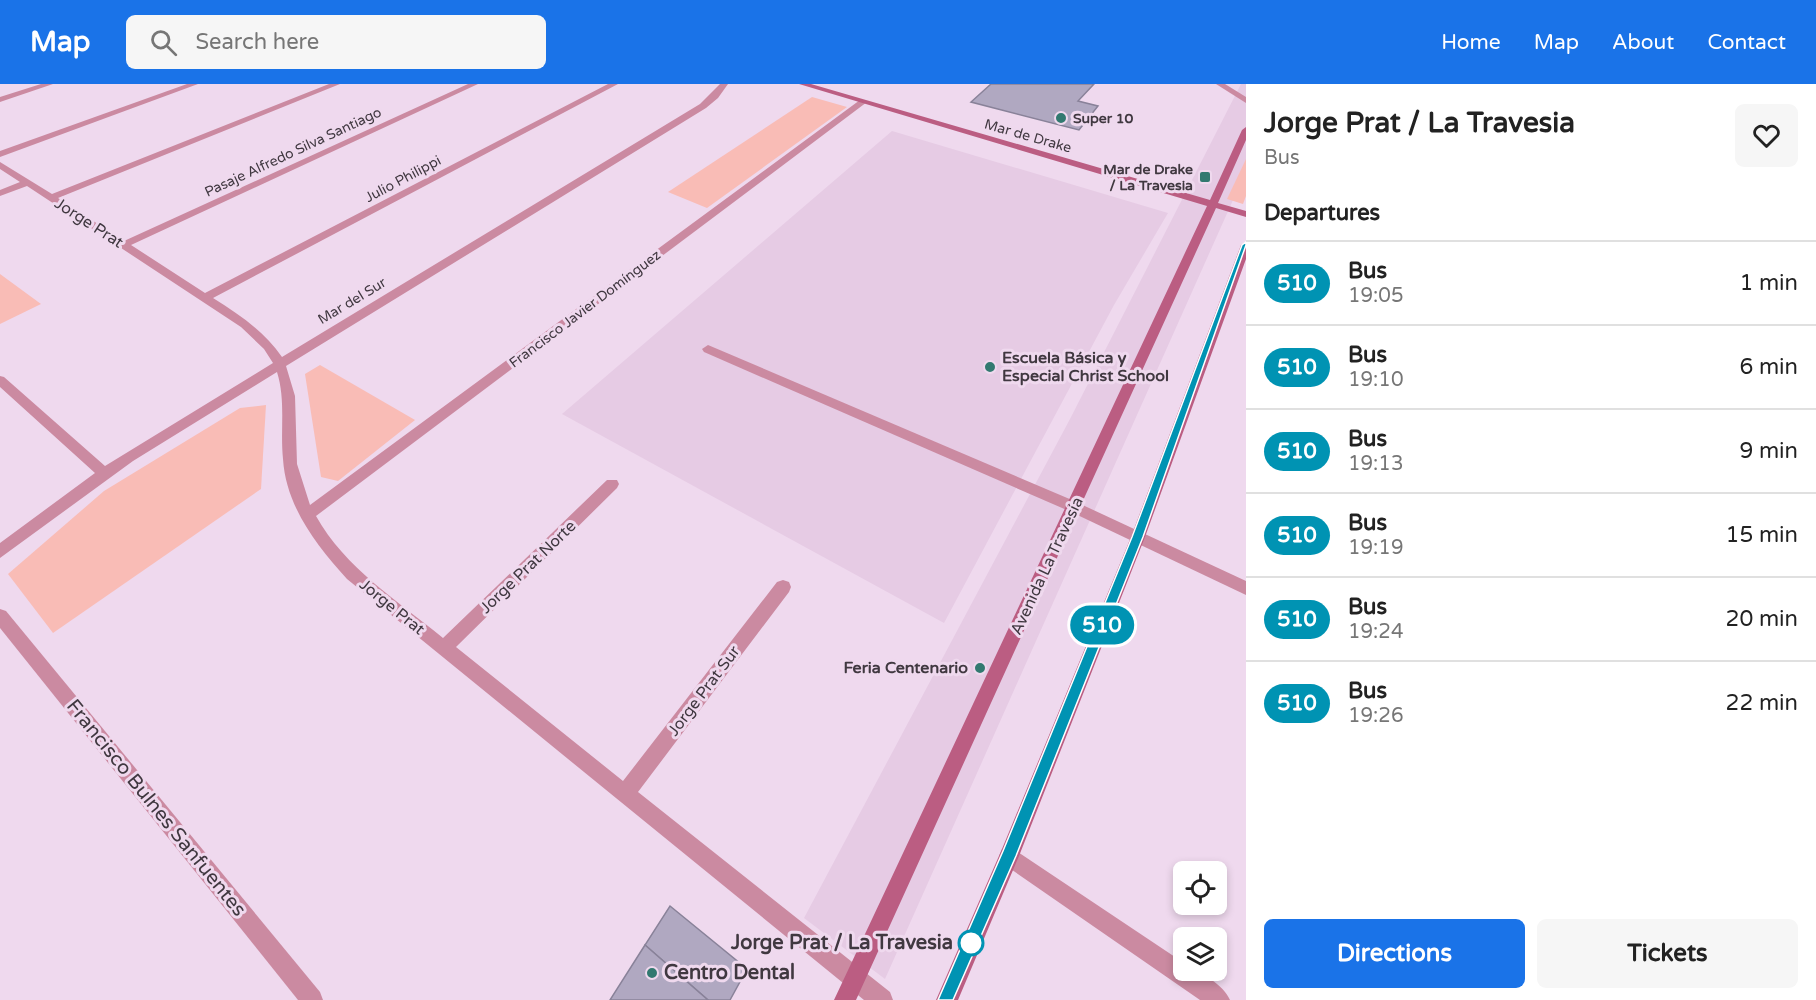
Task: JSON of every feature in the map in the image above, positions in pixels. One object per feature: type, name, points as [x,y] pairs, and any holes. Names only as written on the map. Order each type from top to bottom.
[{"type":"street","points":[[0,100],[49,84]]},
{"type":"street","points":[[0,154],[194,84]]},
{"type":"street","points":[[51,198],[336,84]]},
{"type":"street","name":"Pasaje Alfredo Silva Santiago","points":[[123,245],[474,84]]},
{"type":"street","name":"Julio Philippi","points":[[205,298],[614,84]]},
{"type":"street","name":"Mar del Sur","points":[[0,552],[104,474],[280,363],[704,106],[724,84]]},
{"type":"street","name":"Mar de Drake","points":[[803,84],[1246,214]]},
{"type":"street","points":[[1220,84],[1246,101]]},
{"type":"street","name":"Francisco Javier Domínguez","points":[[307,515],[863,102]]},
{"type":"street","name":"Avenida La Travesía","points":[[844,1000],[856,979],[1246,130]]},
{"type":"street","name":"Jorge Prat","points":[[0,165],[205,298],[259,336],[280,363],[289,389],[290,464],[296,490],[318,535],[352,574],[882,1000]]},
{"type":"street","points":[[0,193],[27,183]]},
{"type":"street","points":[[947,1000],[1009,856],[1138,537],[1246,245]]},
{"type":"street","points":[[708,349],[1074,507],[1246,588]]},
{"type":"street","points":[[0,380],[104,474]]},
{"type":"street","name":"Jorge Prat Norte","points":[[443,649],[612,484]]},
{"type":"street","name":"Jorge Prat Sur","points":[[625,794],[783,588]]},
{"type":"street","name":"Francisco Bulnes Sanfuentes","points":[[0,616],[312,1000]]},
{"type":"street","points":[[1009,856],[1219,1000]]},
{"type":"shaded area","name":"Feria Centenario","points":[[1241,84],[1246,84],[1246,171],[885,979],[804,918],[1070,419]]},
{"type":"shaded area","points":[[812,97],[847,107],[707,208],[668,192]]},
{"type":"shaded area","points":[[892,131],[1168,213],[1114,305],[944,623],[562,414]]},
{"type":"shaded area","points":[[1246,159],[1246,196],[1243,204],[1227,199]]},
{"type":"shaded area","points":[[0,274],[41,304],[0,324]]},
{"type":"shaded area","points":[[320,365],[415,420],[338,481],[321,477],[305,374]]},
{"type":"shaded area","points":[[266,405],[261,489],[53,633],[8,574],[104,491],[240,408]]},
{"type":"building","name":"Super 10","points":[[991,84],[1094,84],[1078,101],[1098,106],[1079,130],[971,102]]},
{"type":"building","points":[[670,906],[747,969],[730,1000],[708,1000],[645,945]]},
{"type":"building","name":"Centro Dental","points":[[645,945],[708,1000],[610,1000]]},
{"type":"bus line","name":"510","points":[[947,1000],[1009,856],[1138,537],[1246,245]]},
{"type":"place","name":"Super 10","points":[[1061,118]]},
{"type":"place","name":"Mar de Drake / La Travesia","points":[[1205,177]]},
{"type":"place","name":"Escuela Básica y Especial Christ School","points":[[990,367]]},
{"type":"place","name":"Feria Centenario","points":[[980,668]]},
{"type":"place","name":"Jorge Prat / La Travesia","points":[[971,943]]},
{"type":"place","name":"Centro Dental","points":[[652,973]]}]
